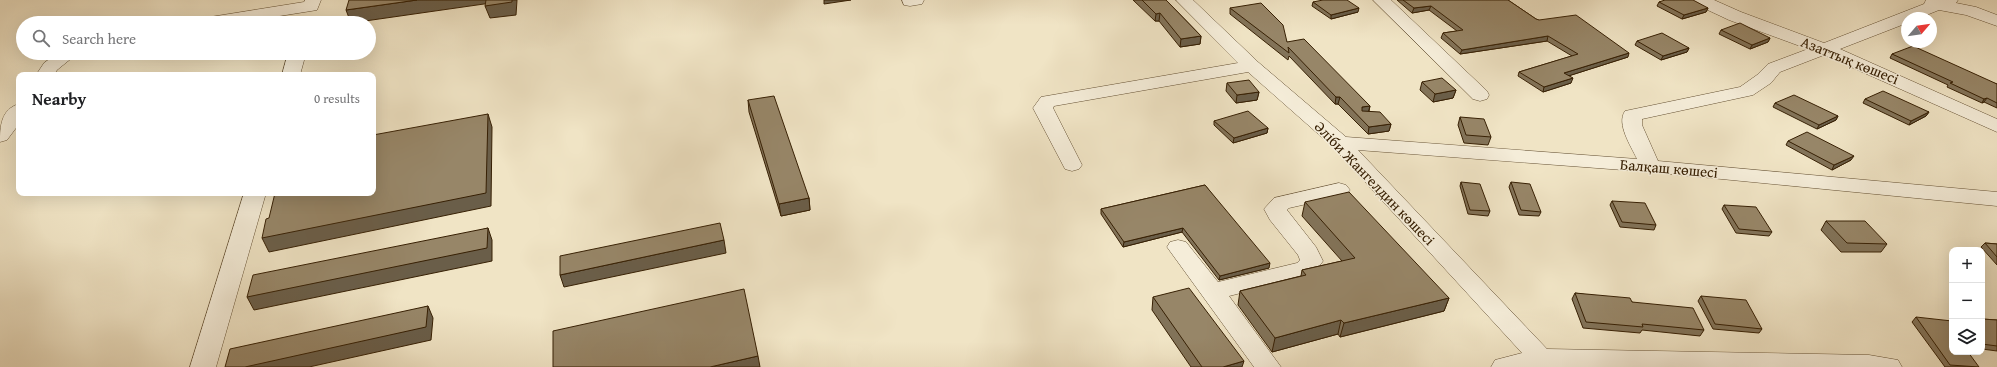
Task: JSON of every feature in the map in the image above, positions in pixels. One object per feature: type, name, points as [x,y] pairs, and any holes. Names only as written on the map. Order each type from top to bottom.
[{"type":"street","name":"Әліби Жангелдин көшесі","points":[[1184,0],[1252,66],[1340,143],[1544,362]]},
{"type":"street","points":[[1380,0],[1480,94]]},
{"type":"street","name":"Азаттық көшесі","points":[[1701,0],[1735,16],[1826,49],[1894,78],[1997,126]]},
{"type":"street","points":[[1650,166],[1632,125],[1632,115],[1746,91],[1764,79],[1774,68],[1826,49],[1935,2],[1997,20]]},
{"type":"street","points":[[242,16],[312,3],[308,16]]},
{"type":"street","points":[[47,72],[50,67],[60,60]]},
{"type":"street","points":[[292,72],[295,60]]},
{"type":"street","points":[[1072,165],[1043,108],[1048,101],[1252,66]]},
{"type":"street","points":[[0,136],[16,114]]},
{"type":"street","name":"Балқаш көшесі","points":[[1340,143],[1650,166],[1997,199]]},
{"type":"street","points":[[1213,292],[1305,269],[1312,261],[1308,252],[1278,215],[1275,209],[1282,203],[1339,190]]},
{"type":"street","points":[[203,367],[254,196]]},
{"type":"street","points":[[1178,248],[1213,292],[1268,367]]},
{"type":"street","points":[[1504,367],[1544,362],[1869,364],[1889,367]]},
{"type":"building","points":[[349,0],[417,0],[346,10]]},
{"type":"building","points":[[486,0],[512,0],[512,2],[485,6]]},
{"type":"building","points":[[1142,0],[1166,0],[1201,36],[1181,39],[1160,13],[1156,14]]},
{"type":"building","points":[[1323,0],[1347,0],[1359,8],[1331,15],[1313,2]]},
{"type":"building","points":[[1403,0],[1508,0],[1539,20],[1576,15],[1629,53],[1564,73],[1573,78],[1544,87],[1519,72],[1578,54],[1548,36],[1462,50],[1443,33],[1463,30],[1431,6],[1414,8]]},
{"type":"building","points":[[1665,0],[1693,0],[1708,8],[1684,15],[1659,2]]},
{"type":"building","points":[[1261,3],[1283,25],[1287,42],[1304,39],[1370,106],[1362,107],[1362,111],[1380,112],[1391,124],[1369,127],[1340,97],[1336,97],[1288,47],[1289,53],[1230,8]]},
{"type":"building","points":[[1740,23],[1770,38],[1752,45],[1721,30]]},
{"type":"building","points":[[1662,33],[1689,48],[1663,56],[1637,41]]},
{"type":"building","points":[[1908,48],[1917,48],[1997,84],[1997,103],[1987,98],[1984,99],[1950,83],[1953,82],[1892,54]]},
{"type":"building","points":[[1442,78],[1456,90],[1435,94],[1422,82]]},
{"type":"building","points":[[1249,80],[1259,92],[1237,95],[1227,83]]},
{"type":"building","points":[[1883,91],[1929,112],[1911,121],[1865,99]]},
{"type":"building","points":[[1794,95],[1838,116],[1819,125],[1775,103]]},
{"type":"building","points":[[774,96],[809,198],[779,204],[748,100]]},
{"type":"building","points":[[1248,111],[1268,128],[1234,138],[1214,121]]},
{"type":"building","points":[[488,114],[486,193],[262,238],[266,219],[269,218],[274,196],[376,196],[376,134]]},
{"type":"building","points":[[1460,117],[1484,119],[1491,137],[1466,135]]},
{"type":"building","points":[[1807,132],[1854,156],[1834,165],[1788,141]]},
{"type":"building","points":[[1461,182],[1480,184],[1490,211],[1470,210]]},
{"type":"building","points":[[1511,182],[1530,184],[1541,212],[1521,210]]},
{"type":"building","points":[[1205,185],[1270,263],[1220,276],[1183,228],[1124,242],[1101,209]]},
{"type":"building","points":[[1349,192],[1449,298],[1344,323],[1341,320],[1275,338],[1240,291],[1306,275],[1302,270],[1355,258],[1305,202]]},
{"type":"building","points":[[1612,201],[1645,203],[1656,225],[1622,222]]},
{"type":"building","points":[[1724,205],[1756,207],[1772,232],[1739,229]]},
{"type":"building","points":[[1826,221],[1865,221],[1887,244],[1847,243]]},
{"type":"building","points":[[720,223],[724,240],[560,275],[560,256]]},
{"type":"building","points":[[488,228],[487,248],[247,297],[253,275]]},
{"type":"building","points":[[1985,243],[1997,244],[1997,257]]},
{"type":"building","points":[[1189,288],[1244,361],[1223,367],[1202,367],[1153,297]]},
{"type":"building","points":[[744,289],[758,356],[710,367],[553,367],[553,331]]},
{"type":"building","points":[[1575,293],[1630,298],[1632,302],[1693,308],[1704,330],[1642,324],[1643,327],[1586,322]]},
{"type":"building","points":[[1701,296],[1746,300],[1762,329],[1715,324]]},
{"type":"building","points":[[428,306],[426,327],[245,367],[225,367],[230,349]]},
{"type":"building","points":[[1916,317],[1949,321],[1949,355],[1970,355],[1979,367],[1950,365]]},
{"type":"building","points":[[1985,319],[1997,320],[1997,346],[1985,344]]}]
